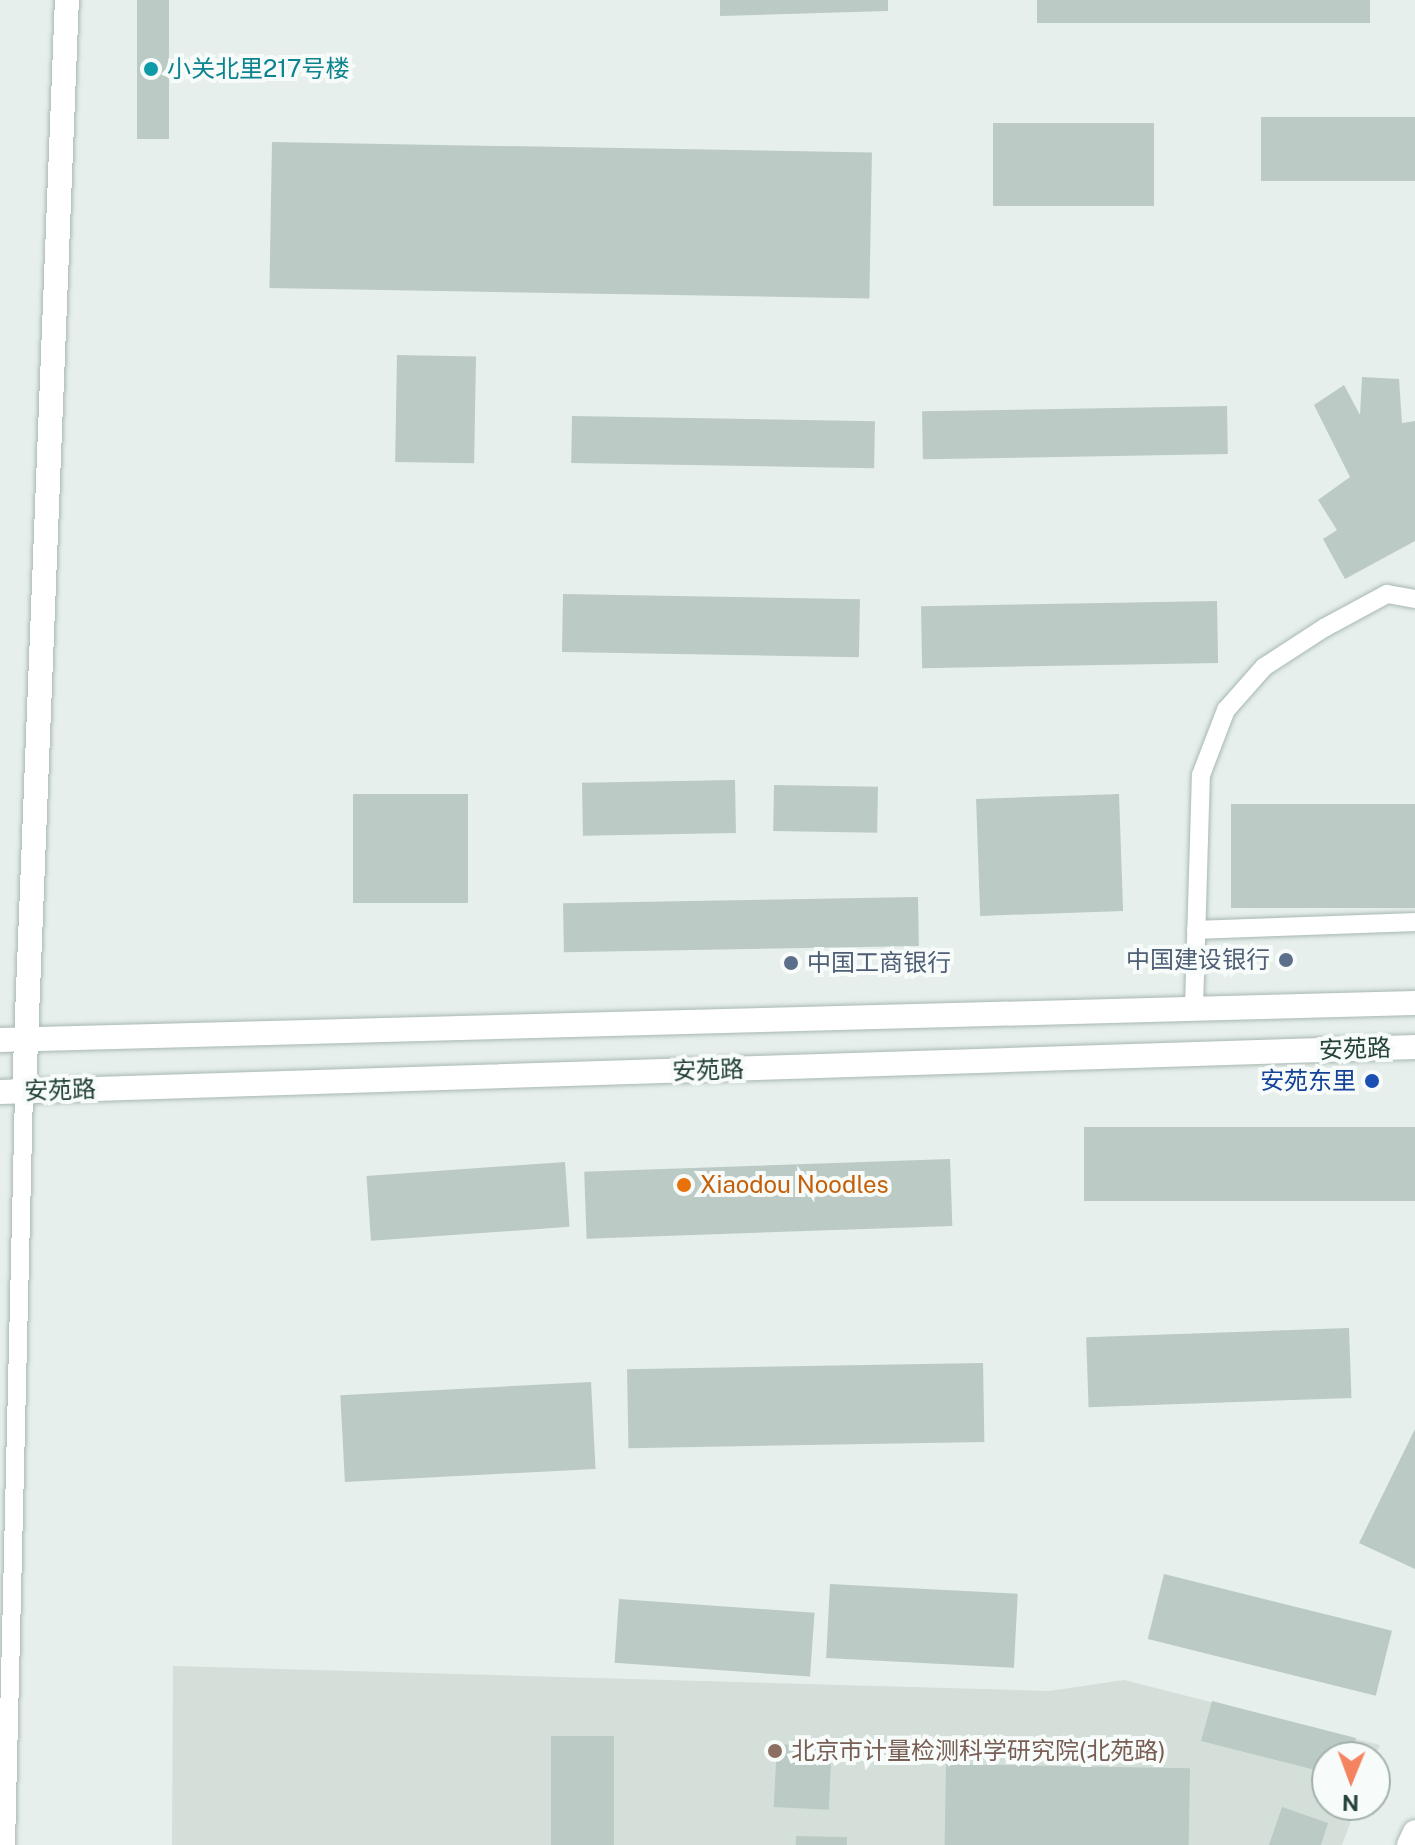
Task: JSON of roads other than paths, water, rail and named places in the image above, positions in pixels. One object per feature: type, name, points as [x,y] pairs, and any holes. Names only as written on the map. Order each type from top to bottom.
[{"type":"main road","points":[[12,1092],[27,1039],[67,0]]},
{"type":"main road","name":"安苑路","points":[[0,1040],[1415,1003]]},
{"type":"main road","name":"安苑路","points":[[12,1092],[1415,1047]]},
{"type":"main road","points":[[1409,1845],[1415,1832]]},
{"type":"lane","points":[[1194,1008],[1201,775],[1226,710],[1264,667],[1324,628],[1387,594],[1415,599]]},
{"type":"lane","points":[[1196,930],[1415,922]]},
{"type":"lane","points":[[6,1845],[12,1092]]},
{"type":"place","name":"小关北里217号楼","points":[[151,69]]},
{"type":"place","name":"中国建设银行","points":[[1286,960]]},
{"type":"place","name":"中国工商银行","points":[[791,963]]},
{"type":"place","name":"安苑东里","points":[[1372,1081]]},
{"type":"place","name":"Xiaodou Noodles","points":[[684,1185]]},
{"type":"place","name":"北京市计量检测科学研究院(北苑路)","points":[[775,1751]]}]
